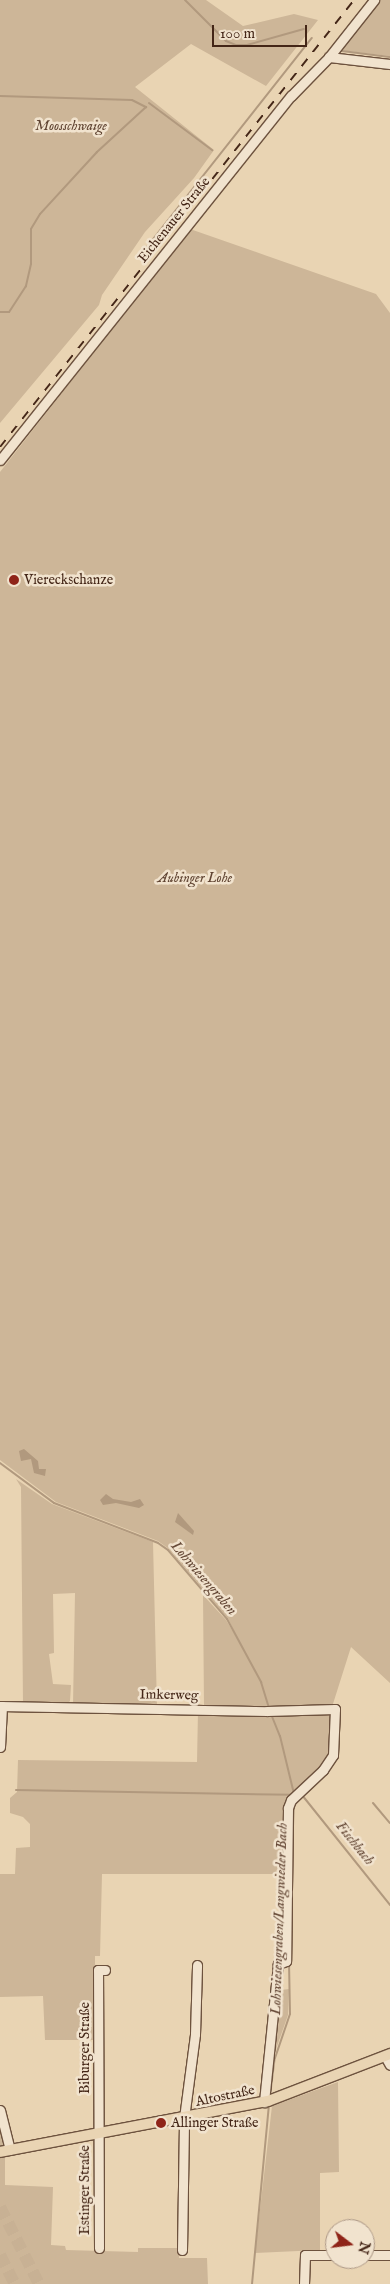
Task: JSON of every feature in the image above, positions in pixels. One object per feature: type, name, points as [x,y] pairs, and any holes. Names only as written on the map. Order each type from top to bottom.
[{"type":"main road","name":"Altostraße","points":[[5,2151],[268,2101],[388,2058]]},
{"type":"street","name":"Eichenauer Straße","points":[[0,460],[291,96],[329,56],[374,0]]},
{"type":"street","points":[[329,56],[390,64]]},
{"type":"street","name":"Imkerweg","points":[[0,1747],[1,1706],[269,1711],[335,1709],[333,1754],[323,1770],[291,1800],[287,1834],[286,1961],[278,1964],[268,2101]]},
{"type":"street","points":[[182,2250],[184,2118],[195,2034],[198,1964]]},
{"type":"street","name":"Biburger Straße","points":[[100,2133],[98,1970],[105,1970]]},
{"type":"street","points":[[0,2110],[5,2151]]},
{"type":"street","name":"Estinger Straße","points":[[99,2248],[100,2133]]},
{"type":"street","points":[[304,2284],[305,2255],[325,2255]]},
{"type":"street","points":[[375,2255],[390,2255]]},
{"type":"green space","name":"Moosschwaige","points":[[0,0],[206,0],[243,26],[294,14],[318,20],[266,86],[191,44],[135,87],[214,150],[194,178],[145,232],[102,295],[99,305],[0,423]]},
{"type":"green space","points":[[380,0],[390,0],[390,56],[339,50]]},
{"type":"green space","name":"Aubinger Lohe","points":[[190,229],[376,294],[390,313],[390,1683],[351,1647],[332,1707],[204,1707],[203,1595],[226,1620],[240,1643],[228,1619],[169,1549],[158,1541],[56,1502],[0,1460],[0,472]]},
{"type":"green space","points":[[16,1479],[52,1504],[153,1542],[157,1707],[73,1705],[75,1593],[53,1594],[54,1653],[49,1654],[53,1684],[71,1685],[70,1701],[66,1705],[23,1704],[21,1487]]},
{"type":"green space","points":[[198,1711],[332,1713],[335,1733],[327,1761],[285,1801],[282,1874],[102,1874],[100,1956],[95,1956],[95,2040],[45,2040],[43,1996],[0,1997],[0,1874],[15,1874],[16,1848],[30,1847],[30,1824],[23,1817],[10,1813],[10,1798],[17,1792],[18,1760],[197,1762]]},
{"type":"green space","points":[[289,1989],[288,2015],[274,2055],[281,1990]]},
{"type":"green space","points":[[338,2082],[339,2172],[320,2173],[320,2250],[255,2253],[272,2106]]},
{"type":"green space","points":[[0,2123],[5,2145],[5,2185],[53,2187],[51,2245],[65,2246],[66,2250],[138,2252],[138,2248],[179,2248],[179,2258],[207,2258],[208,2284],[0,2284]]},
{"type":"shaded area","points":[[24,1449],[38,1461],[39,1469],[46,1469],[45,1476],[34,1473],[31,1459],[21,1461],[19,1451]]},
{"type":"shaded area","points":[[106,1494],[113,1499],[131,1502],[140,1499],[144,1505],[139,1508],[116,1503],[103,1505],[100,1500]]},
{"type":"shaded area","points":[[178,1513],[194,1531],[193,1535],[175,1522]]},
{"type":"waterway","points":[[185,0],[226,41],[236,45],[247,45],[304,29]]},
{"type":"waterway","points":[[142,253],[312,38]]},
{"type":"waterway","points":[[342,51],[390,57]]},
{"type":"waterway","points":[[0,96],[132,100],[146,107],[97,152],[40,214],[31,229],[31,264],[26,286],[9,312],[0,312]]},
{"type":"waterway","points":[[149,103],[212,150]]},
{"type":"waterway","name":"Lohwiesengraben","points":[[0,1463],[54,1503],[158,1543],[168,1550],[227,1619],[261,1682],[269,1708]]},
{"type":"waterway","name":"Lohwiesengraben","points":[[271,1714],[280,1736],[294,1794]]},
{"type":"waterway","points":[[16,1790],[291,1795]]},
{"type":"waterway","name":"Fischbach","points":[[302,1795],[390,1905]]},
{"type":"waterway","points":[[373,1803],[390,1823]]},
{"type":"waterway","name":"Lohwiesengraben/Langwieder Bach","points":[[292,1849],[294,1804]]},
{"type":"waterway","name":"Lohwiesengraben/Langwieder Bach","points":[[270,2096],[275,2058],[290,2014],[289,1963]]},
{"type":"waterway","name":"Lohwiesengraben/Langwieder Bach","points":[[252,2284],[269,2105]]},
{"type":"tunnel","points":[[0,2207],[39,2284]]},
{"type":"tunnel","points":[[0,2255],[15,2284]]},
{"type":"railway","points":[[0,447],[354,0]]},
{"type":"place","name":"Viereckschanze","points":[[14,580]]},
{"type":"place","name":"Allinger Straße","points":[[161,2123]]}]
